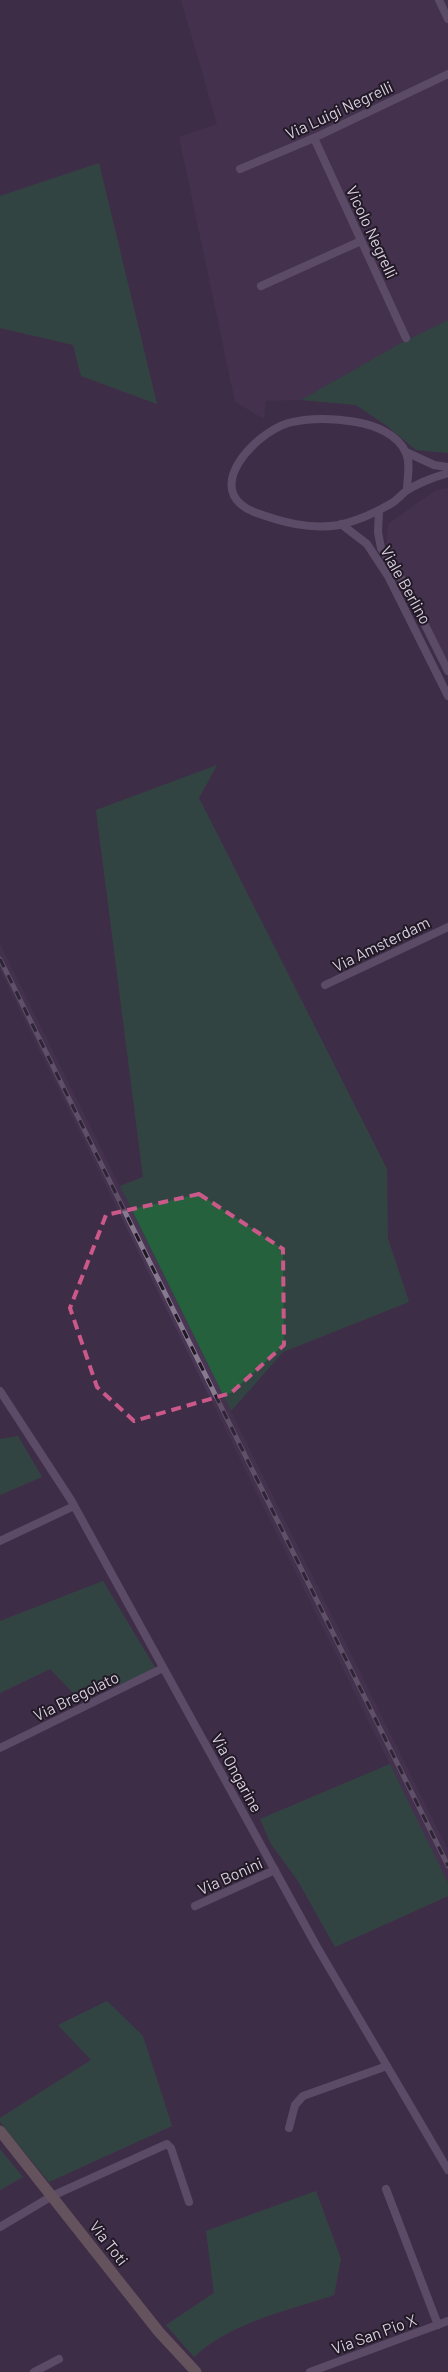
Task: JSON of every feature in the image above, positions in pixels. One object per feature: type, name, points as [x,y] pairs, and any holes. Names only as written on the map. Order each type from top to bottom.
[{"type":"main road","name":"Via Toti","points":[[0,2131],[150,2321],[196,2372]]},
{"type":"street","points":[[439,0],[448,19]]},
{"type":"street","name":"Via Luigi Negrelli","points":[[240,169],[314,138],[448,74]]},
{"type":"street","name":"Vicolo Negrelli","points":[[314,138],[406,338]]},
{"type":"street","points":[[261,286],[361,240]]},
{"type":"street","points":[[448,467],[434,465],[406,452],[392,436],[370,425],[338,419],[312,419],[287,424],[263,435],[245,451],[237,464],[232,482],[236,498],[248,509],[276,520],[299,525],[341,524],[379,510],[394,502],[407,490],[448,473]]},
{"type":"street","points":[[406,452],[408,467],[407,490]]},
{"type":"street","name":"Viale Berlino","points":[[379,510],[378,532],[381,548],[404,583],[448,671]]},
{"type":"street","name":"Viale Berlino","points":[[341,524],[367,544],[388,576],[448,696]]},
{"type":"street","name":"Via Amsterdam","points":[[325,985],[448,927]]},
{"type":"street","name":"Via Ongarine","points":[[0,1391],[74,1506],[275,1870],[448,2170]]},
{"type":"street","points":[[0,1541],[74,1506]]},
{"type":"street","name":"Via Bregolato","points":[[0,1748],[164,1668]]},
{"type":"street","name":"Via Bonini","points":[[195,1906],[275,1870]]},
{"type":"street","points":[[289,2128],[295,2105],[303,2096],[387,2066]]},
{"type":"street","points":[[0,2227],[52,2196],[167,2144],[171,2148],[189,2202]]},
{"type":"street","points":[[386,2189],[438,2324]]},
{"type":"street","name":"Via San Pio X","points":[[310,2372],[448,2321]]},
{"type":"street","points":[[34,2372],[58,2359]]},
{"type":"highlighted area","points":[[199,1194],[283,1249],[284,1345],[231,1393],[134,1421],[97,1387],[70,1308],[106,1215]]},
{"type":"shaded area","points":[[181,0],[448,0],[448,320],[401,343],[301,400],[266,401],[264,419],[235,402],[179,137],[217,124]]},
{"type":"shaded area","points":[[448,488],[448,663],[386,543],[388,524],[436,490]]},
{"type":"shaded area","points":[[0,944],[448,1850],[448,1883],[0,970]]},
{"type":"green space","points":[[99,163],[157,404],[81,376],[73,345],[0,328],[0,196]]},
{"type":"green space","points":[[448,320],[448,453],[416,450],[387,426],[356,405],[301,400],[401,343]]},
{"type":"green space","points":[[217,765],[199,798],[387,1169],[388,1239],[409,1302],[283,1352],[231,1411],[120,1186],[143,1177],[96,810]]},
{"type":"green space","points":[[18,1436],[42,1477],[0,1495],[0,1439]]},
{"type":"green space","points":[[103,1581],[157,1671],[79,1699],[50,1669],[0,1693],[0,1621]]},
{"type":"green space","points":[[390,1764],[448,1883],[448,1896],[335,1947],[298,1881],[271,1844],[260,1819]]},
{"type":"green space","points":[[107,2001],[143,2036],[172,2126],[49,2182],[0,2122],[0,2118],[91,2060],[58,2025]]},
{"type":"green space","points":[[0,2149],[23,2177],[0,2190]]},
{"type":"green space","points":[[316,2191],[341,2259],[334,2295],[242,2326],[209,2345],[194,2357],[166,2325],[214,2293],[206,2231]]},
{"type":"railway","points":[[0,959],[448,1866]]}]
